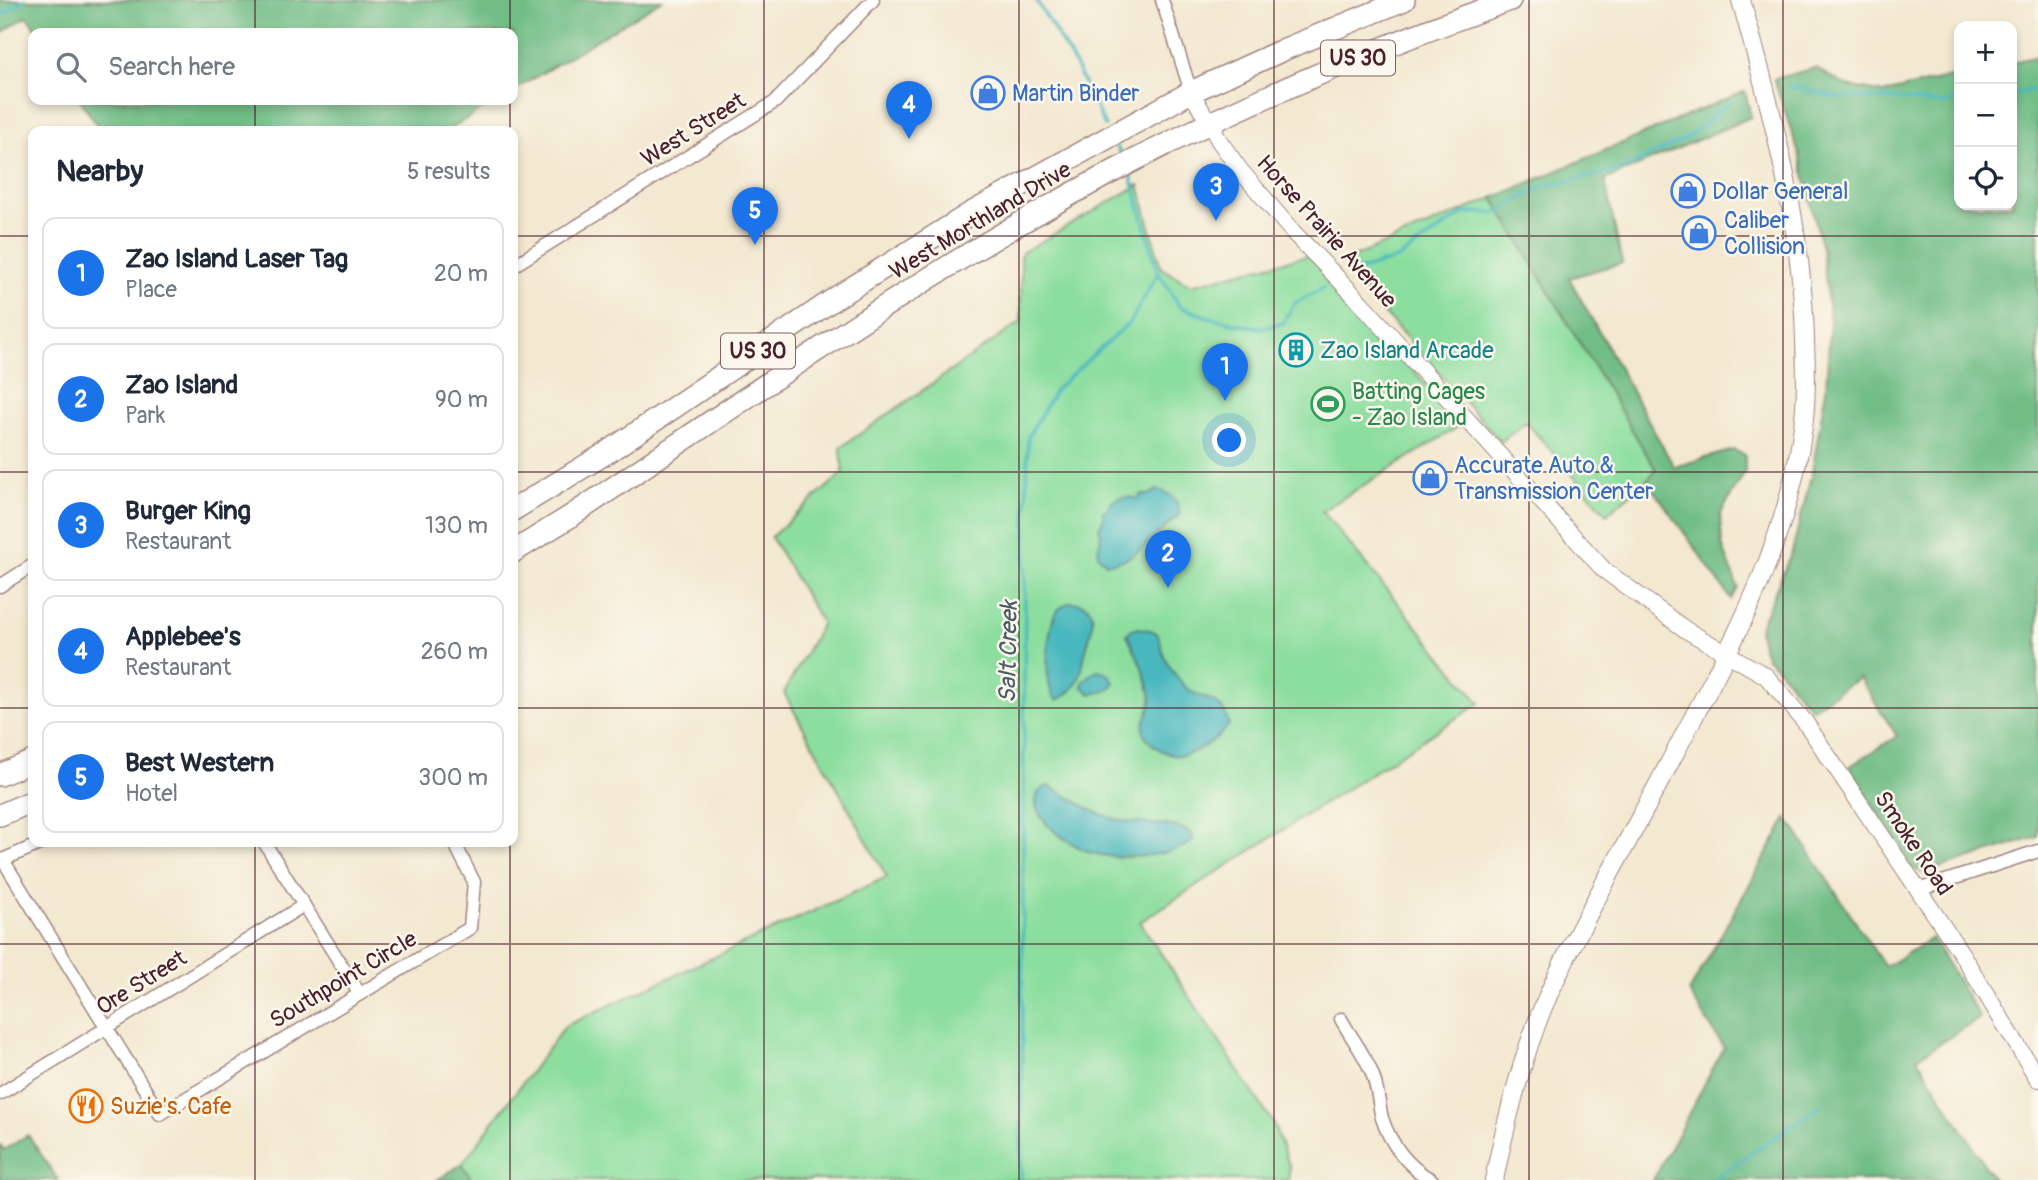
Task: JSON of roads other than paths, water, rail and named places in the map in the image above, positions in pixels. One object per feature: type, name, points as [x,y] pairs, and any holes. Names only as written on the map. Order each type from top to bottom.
[{"type":"highway","name":"West Morthland Drive","points":[[518,507],[607,452],[837,298],[971,213],[1191,92],[1285,49],[1404,0]]},
{"type":"highway","name":"West Morthland Drive","points":[[518,549],[937,273],[1132,162],[1306,79],[1439,25],[1510,0]]},
{"type":"highway","points":[[0,775],[28,763]]},
{"type":"highway","points":[[0,815],[28,803]]},
{"type":"main road","points":[[1494,1180],[1528,1045],[1545,1004],[1575,939],[1728,653],[1765,572],[1788,503],[1803,427],[1806,375],[1804,309],[1793,216],[1764,84],[1741,0]]},
{"type":"street","name":"West Street","points":[[518,263],[775,102],[873,0]]},
{"type":"street","name":"Horse Prairie Avenue","points":[[1162,0],[1191,92],[1208,124],[1240,170],[1292,231],[1352,293],[1604,570],[1686,630],[1728,653]]},
{"type":"street","points":[[0,586],[28,568]]},
{"type":"street","name":"Smoke Road","points":[[1728,653],[1766,676],[1805,722],[1961,953],[2038,1079]]},
{"type":"street","points":[[33,847],[2,861],[107,1028]]},
{"type":"street","points":[[267,847],[359,993]]},
{"type":"street","name":"Southpoint Circle","points":[[107,1028],[160,1114],[470,928],[474,882],[456,847]]},
{"type":"street","points":[[1918,890],[2038,851]]},
{"type":"street","name":"Ore Street","points":[[0,1094],[304,905]]},
{"type":"street","points":[[1341,1019],[1371,1069],[1382,1118],[1392,1141],[1409,1163],[1433,1180]]},
{"type":"water","points":[[1157,490],[1174,498],[1179,515],[1137,552],[1117,562],[1106,563],[1098,555],[1103,511],[1115,500],[1125,497],[1137,499],[1142,494],[1148,495]]},
{"type":"water","points":[[1070,602],[1087,606],[1091,610],[1092,623],[1077,684],[1057,700],[1049,684],[1048,644],[1056,612]]},
{"type":"water","points":[[1138,628],[1156,633],[1166,659],[1182,683],[1195,694],[1215,702],[1225,714],[1229,725],[1215,739],[1196,751],[1179,756],[1169,754],[1153,745],[1146,737],[1143,728],[1151,694],[1127,634]]},
{"type":"water","points":[[1097,670],[1108,674],[1114,683],[1107,690],[1090,694],[1082,686],[1084,680]]},
{"type":"water","points":[[1049,786],[1102,815],[1181,828],[1193,835],[1192,842],[1170,851],[1142,856],[1101,855],[1090,852],[1063,838],[1039,814],[1037,796]]},
{"type":"waterway","points":[[0,16],[24,0]]},
{"type":"waterway","name":"Salt Creek","points":[[1036,0],[1074,63],[1105,126]]},
{"type":"waterway","points":[[1787,86],[1835,97],[1945,104],[1954,100]]},
{"type":"waterway","points":[[2017,93],[2038,89]]},
{"type":"waterway","points":[[1351,273],[1399,258],[1464,213],[1496,213],[1541,187],[1623,169],[1685,139],[1731,101]]},
{"type":"waterway","name":"Salt Creek","points":[[1116,145],[1121,155]]},
{"type":"waterway","name":"Salt Creek","points":[[1021,1180],[1028,437],[1056,389],[1131,321],[1158,273],[1131,175]]},
{"type":"waterway","points":[[1159,273],[1180,307],[1205,316],[1263,328],[1283,323],[1295,303],[1323,288]]},
{"type":"waterway","points":[[1712,1180],[1821,1106]]},
{"type":"place","name":"Martin Binder","points":[[988,93]]},
{"type":"place","name":"Applebee's","points":[[909,139]]},
{"type":"place","name":"Dollar General","points":[[1688,191]]},
{"type":"place","name":"Burger King","points":[[1216,221]]},
{"type":"place","name":"Caliber Collision","points":[[1699,233]]},
{"type":"place","name":"Best Western","points":[[755,245]]},
{"type":"place","name":"Zao Island Arcade","points":[[1296,350]]},
{"type":"place","name":"Zao Island Laser Tag","points":[[1225,401]]},
{"type":"place","name":"Batting Cages - Zao Island","points":[[1328,404]]},
{"type":"place","name":"Accurate Auto & Transmission Center","points":[[1430,478]]},
{"type":"place","name":"Zao Island","points":[[1168,588]]},
{"type":"place","name":"Suzie's. Cafe","points":[[86,1106]]}]
